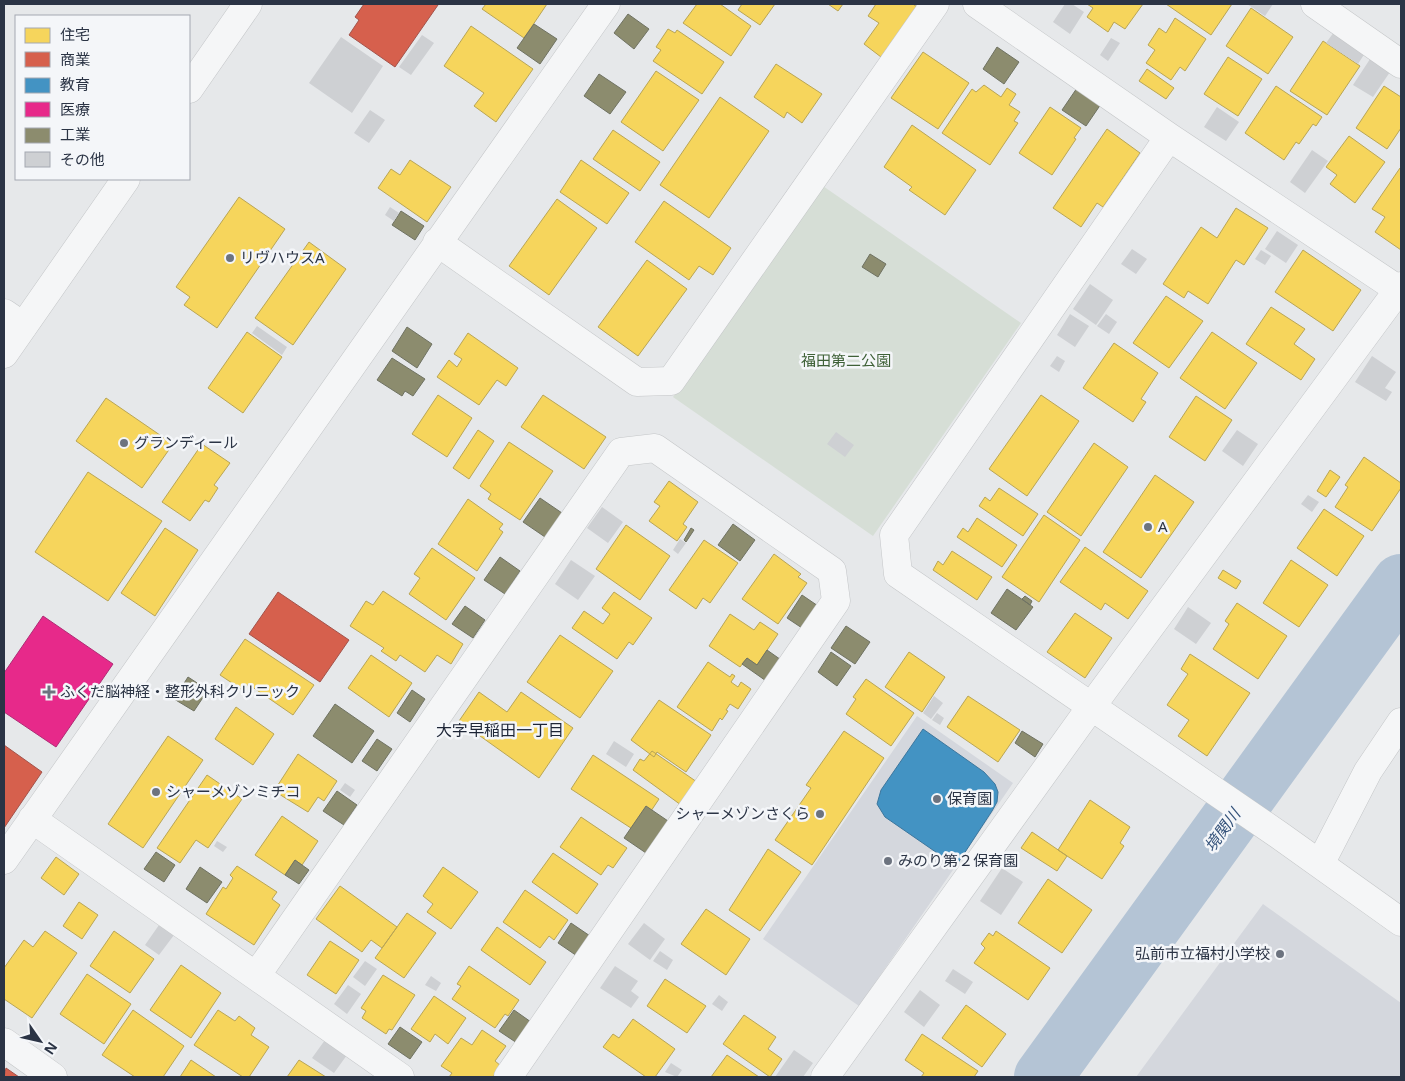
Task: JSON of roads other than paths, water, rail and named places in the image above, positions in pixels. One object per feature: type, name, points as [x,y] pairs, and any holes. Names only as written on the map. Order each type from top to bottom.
[{"type":"street","points":[[190,88],[248,4]]},
{"type":"street","points":[[4,860],[606,4]]},
{"type":"street","points":[[437,242],[637,382],[671,381],[935,4]]},
{"type":"street","points":[[825,1077],[1091,707],[1400,288],[1169,137],[977,4]]},
{"type":"street","points":[[1315,4],[1401,64]]},
{"type":"street","points":[[1169,137],[894,535],[898,574],[1279,835],[1401,922]]},
{"type":"street","points":[[4,354],[14,319],[125,180]]},
{"type":"street","points":[[256,976],[620,452],[655,448],[832,571],[836,601],[508,1077]]},
{"type":"street","points":[[1320,864],[1368,771],[1401,722]]},
{"type":"street","points":[[32,819],[400,1077]]},
{"type":"street","points":[[4,1042],[53,1077]]},
{"type":"waterway","name":"境関川","points":[[1043,1077],[1401,583]]},
{"type":"place","name":"リヴハウスA","points":[[230,258]]},
{"type":"place","name":"グランディール","points":[[124,443]]},
{"type":"place","name":"A","points":[[1148,527]]},
{"type":"place","name":"ふくだ脳神経・整形外科クリニック","points":[[49,692]]},
{"type":"place","name":"シャーメゾンミチコ","points":[[156,792]]},
{"type":"place","name":"保育園","points":[[937,799]]},
{"type":"place","name":"シャーメゾンさくら","points":[[820,814]]},
{"type":"place","name":"みのり第２保育園","points":[[888,861]]},
{"type":"place","name":"弘前市立福村小学校","points":[[1280,954]]},
{"type":"district","name":"大字早稲田一丁目","points":[[500,730]]},
{"type":"park label","name":"福田第二公園","points":[[846,361]]}]
